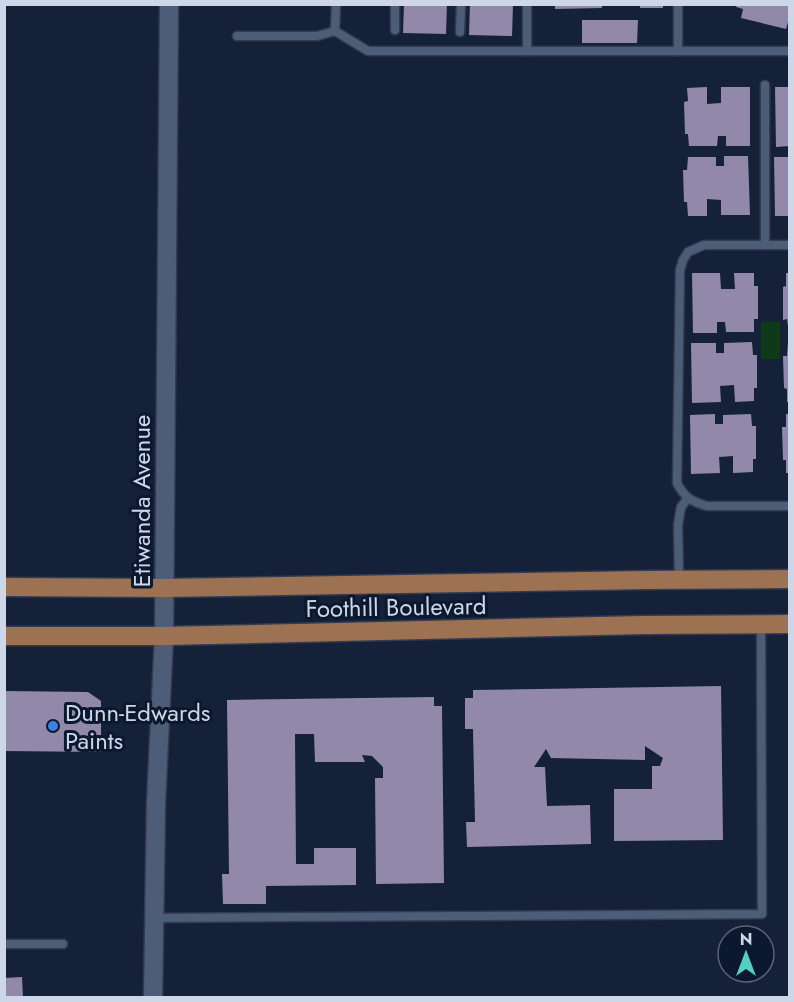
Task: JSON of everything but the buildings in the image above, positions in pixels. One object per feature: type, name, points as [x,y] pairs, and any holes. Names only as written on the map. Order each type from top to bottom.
[{"type":"main road","name":"Etiwanda Avenue","points":[[153,998],[156,803],[164,636],[169,4]]},
{"type":"main road","name":"Foothill Boulevard","points":[[4,587],[164,588],[789,579]]},
{"type":"main road","name":"Foothill Boulevard","points":[[4,636],[164,636],[789,624]]},
{"type":"lane","points":[[335,31],[336,4]]},
{"type":"lane","points":[[395,4],[395,30]]},
{"type":"lane","points":[[460,4],[460,33]]},
{"type":"lane","points":[[527,4],[527,51]]},
{"type":"lane","points":[[678,4],[678,51]]},
{"type":"lane","points":[[237,36],[317,36],[335,31],[368,51],[789,51]]},
{"type":"lane","points":[[765,85],[765,244]]},
{"type":"lane","points":[[789,245],[704,245],[688,252],[683,260],[680,270],[677,483],[688,498],[707,506],[789,506]]},
{"type":"lane","points":[[679,579],[678,525],[681,507],[688,498]]},
{"type":"lane","points":[[153,918],[762,914],[761,624]]},
{"type":"lane","points":[[4,944],[63,944]]},
{"type":"green space","points":[[761,322],[780,322],[780,359],[761,359]]},
{"type":"place","name":"Dunn-Edwards Paints","points":[[53,726]]}]
